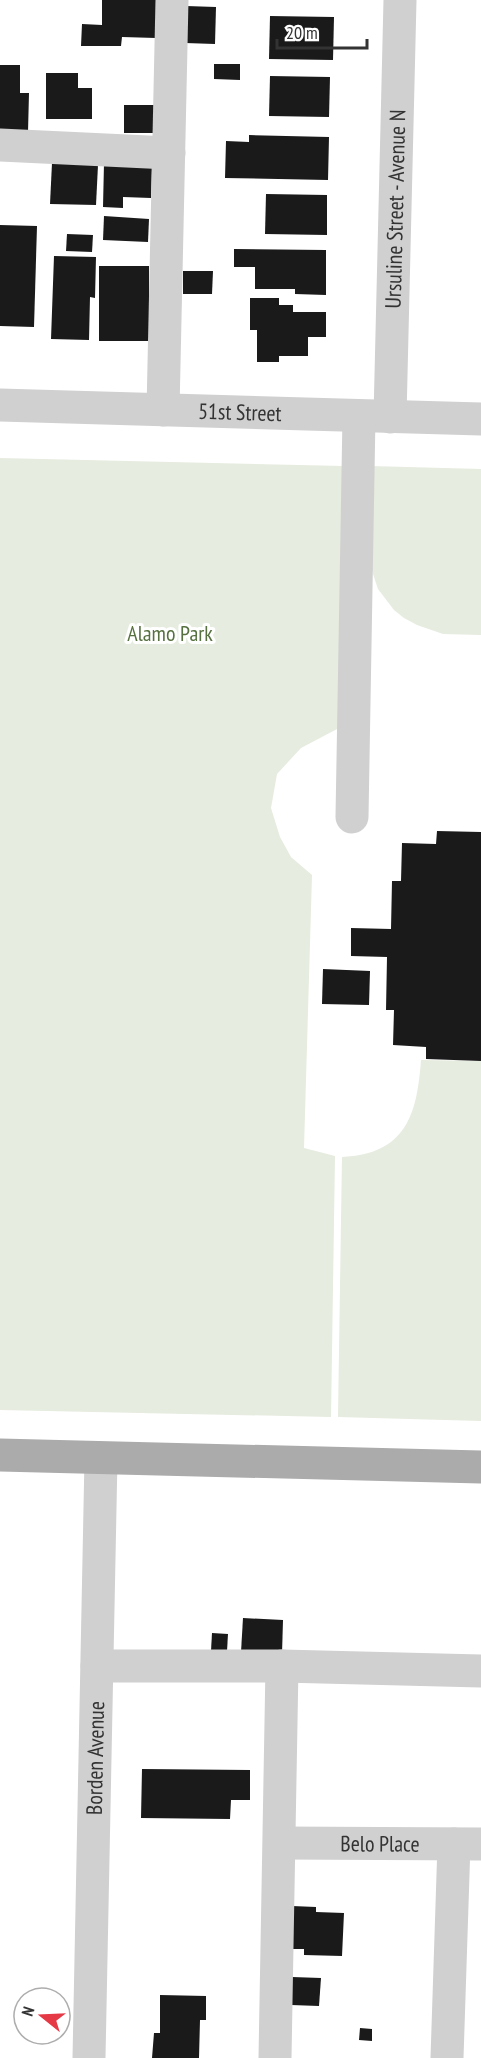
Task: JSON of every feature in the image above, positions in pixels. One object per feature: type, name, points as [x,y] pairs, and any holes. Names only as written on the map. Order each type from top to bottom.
[{"type":"main road","points":[[0,1455],[481,1467]]},
{"type":"street","points":[[163,410],[172,0]]},
{"type":"street","name":"Ursuline Street - Avenue N","points":[[352,817],[400,0]]},
{"type":"street","points":[[0,145],[168,153]]},
{"type":"street","name":"51st Street","points":[[0,405],[374,417],[481,418]]},
{"type":"street","name":"Borden Avenue","points":[[89,2058],[101,1458]]},
{"type":"street","points":[[97,1666],[282,1666],[481,1671]]},
{"type":"street","points":[[275,2058],[282,1666]]},
{"type":"street","name":"Belo Place","points":[[280,1843],[467,1844]]},
{"type":"street","points":[[447,2058],[467,1844]]},
{"type":"green space","name":"Alamo Park","points":[[0,458],[343,466],[339,728],[301,748],[277,774],[271,808],[280,837],[291,857],[312,875],[304,1148],[335,1156],[331,1417],[0,1410]]},
{"type":"green space","points":[[370,466],[481,469],[481,635],[443,634],[417,625],[394,610],[378,589],[368,559]]},
{"type":"green space","points":[[421,1060],[481,1061],[481,1421],[338,1417],[342,1157],[364,1154],[381,1148],[404,1128],[416,1098]]},
{"type":"building","points":[[102,0],[157,0],[156,38],[122,37],[121,46],[81,46],[82,24],[102,25]]},
{"type":"building","points":[[186,6],[216,7],[215,44],[185,43]]},
{"type":"building","points":[[270,16],[334,17],[333,60],[269,59]]},
{"type":"building","points":[[214,64],[240,64],[240,80],[214,79]]},
{"type":"building","points":[[0,65],[20,65],[20,93],[29,93],[28,132],[0,132]]},
{"type":"building","points":[[46,73],[78,73],[78,88],[92,88],[92,119],[46,119]]},
{"type":"building","points":[[270,76],[330,77],[329,117],[269,116]]},
{"type":"building","points":[[124,105],[155,105],[155,133],[124,133]]},
{"type":"building","points":[[249,135],[329,137],[328,180],[225,178],[226,141],[249,142]]},
{"type":"building","points":[[52,163],[98,165],[96,205],[50,204]]},
{"type":"building","points":[[104,163],[152,164],[151,198],[123,197],[123,208],[103,207]]},
{"type":"building","points":[[266,194],[327,195],[327,235],[265,234]]},
{"type":"building","points":[[104,216],[149,219],[148,242],[103,240]]},
{"type":"building","points":[[0,225],[37,226],[34,327],[0,326]]},
{"type":"building","points":[[67,234],[93,235],[92,252],[66,251]]},
{"type":"building","points":[[234,249],[326,250],[326,295],[295,294],[295,289],[255,289],[255,267],[234,267]]},
{"type":"building","points":[[54,256],[96,257],[95,298],[90,297],[89,340],[51,339]]},
{"type":"building","points":[[99,266],[149,266],[149,341],[99,341]]},
{"type":"building","points":[[183,271],[213,271],[212,294],[183,294]]},
{"type":"building","points":[[250,298],[279,298],[279,305],[293,305],[293,312],[326,312],[326,337],[308,337],[308,356],[279,356],[279,362],[257,362],[257,330],[250,330]]},
{"type":"building","points":[[437,831],[481,832],[481,1061],[426,1059],[426,1047],[393,1045],[394,1010],[386,1010],[387,957],[351,956],[351,928],[391,929],[392,881],[401,881],[402,843],[436,844]]},
{"type":"building","points":[[323,969],[370,971],[369,1005],[322,1004]]},
{"type":"building","points":[[243,1618],[283,1620],[282,1654],[241,1652]]},
{"type":"building","points":[[212,1633],[228,1634],[227,1651],[211,1651]]},
{"type":"building","points":[[142,1769],[250,1770],[250,1800],[231,1800],[230,1819],[141,1818]]},
{"type":"building","points":[[292,1906],[316,1907],[316,1912],[344,1913],[342,1956],[304,1955],[304,1949],[291,1949]]},
{"type":"building","points":[[292,1977],[321,1978],[319,2006],[291,2005]]},
{"type":"building","points":[[160,1995],[206,1996],[206,2020],[200,2020],[199,2058],[152,2058],[154,2033],[160,2033]]},
{"type":"building","points":[[360,2028],[372,2029],[372,2041],[359,2040]]}]
